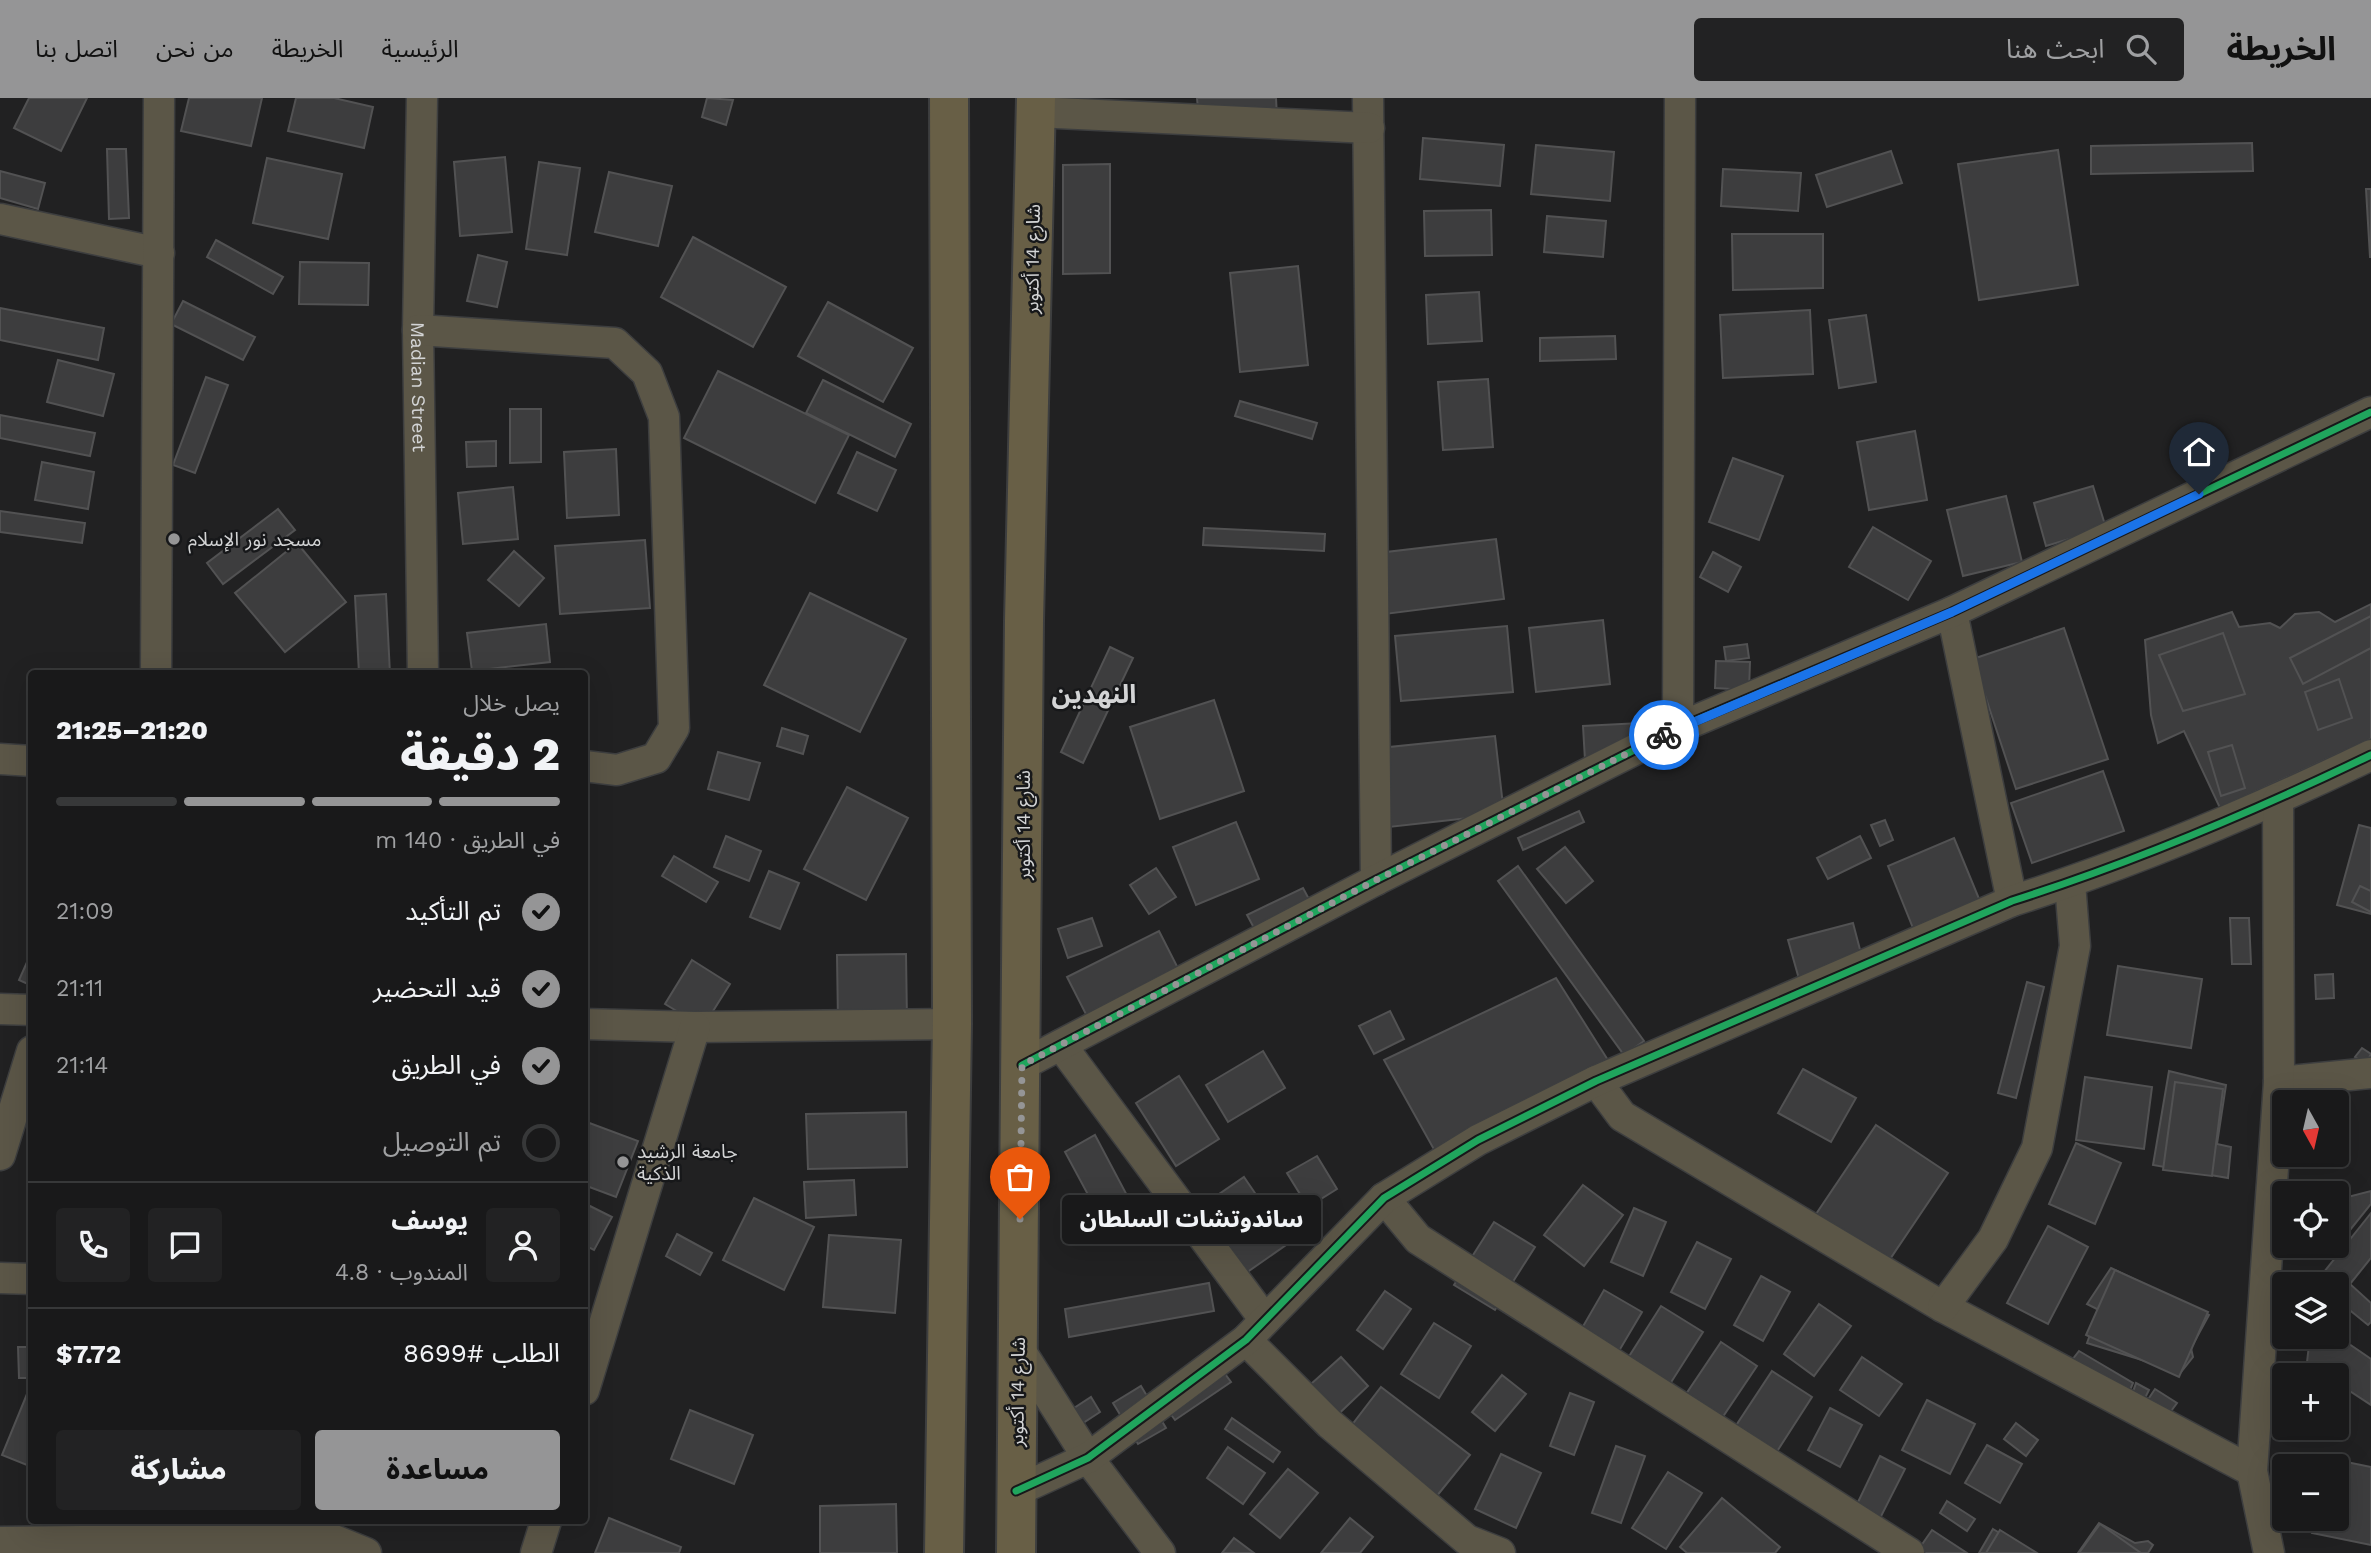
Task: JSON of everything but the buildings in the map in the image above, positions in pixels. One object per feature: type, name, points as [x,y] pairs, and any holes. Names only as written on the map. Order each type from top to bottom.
[{"type":"main road","points":[[944,1553],[951,1024],[949,98]]},
{"type":"main road","name":"شارع 14 أكتوبر","points":[[1016,1553],[1024,621],[1036,105]]},
{"type":"street","points":[[156,670],[159,98]]},
{"type":"street","name":"Madian Street","points":[[422,98],[418,330],[423,670]]},
{"type":"street","points":[[1368,98],[1376,880]]},
{"type":"street","points":[[1678,728],[1681,98]]},
{"type":"street","points":[[1036,105],[1369,128]]},
{"type":"street","points":[[0,219],[159,253]]},
{"type":"street","points":[[418,330],[615,343],[647,373],[664,418],[674,728],[656,758],[617,770],[588,766]]},
{"type":"street","points":[[1022,1065],[1376,880],[1678,728],[1952,612],[2371,412]]},
{"type":"street","points":[[1952,612],[2012,901]]},
{"type":"street","points":[[1016,1491],[1088,1458],[1256,1330],[1384,1198],[1478,1140],[1596,1082],[2012,901],[2070,883],[2277,800],[2371,755]]},
{"type":"street","points":[[0,759],[28,761]]},
{"type":"street","points":[[2269,1553],[2252,1471],[2279,1082],[2277,800]]},
{"type":"street","points":[[1943,1307],[1993,1239],[2037,1148],[2075,946],[2070,883]]},
{"type":"street","points":[[0,1009],[28,1010]]},
{"type":"street","points":[[588,1024],[695,1027],[951,1024]]},
{"type":"street","points":[[588,1363],[592,1336],[695,1027]]},
{"type":"street","points":[[1061,1045],[1256,1330],[1330,1424],[1467,1540],[1500,1553]]},
{"type":"street","points":[[0,1155],[28,1064]]},
{"type":"street","points":[[2279,1082],[2371,1073]]},
{"type":"street","points":[[1596,1082],[1622,1116],[1943,1307],[2252,1471]]},
{"type":"street","points":[[1384,1198],[1418,1239],[1909,1553]]},
{"type":"street","points":[[0,1278],[28,1279]]},
{"type":"street","points":[[1018,1347],[1088,1458],[1160,1553]]},
{"type":"street","points":[[536,1553],[545,1524]]},
{"type":"street","points":[[0,1542],[329,1538],[366,1553]]},
{"type":"cycle path","points":[[1022,1065],[1376,880],[1678,728],[1952,612],[2371,412]]},
{"type":"cycle path","points":[[1016,1491],[1088,1458],[1246,1340],[1384,1198],[1478,1140],[1596,1081],[2012,901],[2104,870],[2194,834],[2371,755]]},
{"type":"way so far","points":[[1020,1219],[1022,1065],[1376,880],[1664,735]]},
{"type":"place","name":"مسجد نور الإسلام","points":[[174,539]]},
{"type":"place","name":"جامعة الرشيد الذكية","points":[[623,1162]]},
{"type":"place","name":"ساندوتشات السلطان","points":[[1020,1219]]},
{"type":"district","name":"النهدين","points":[[1094,694]]},
{"type":"route","points":[[1664,735],[1952,612],[2199,494]]}]
